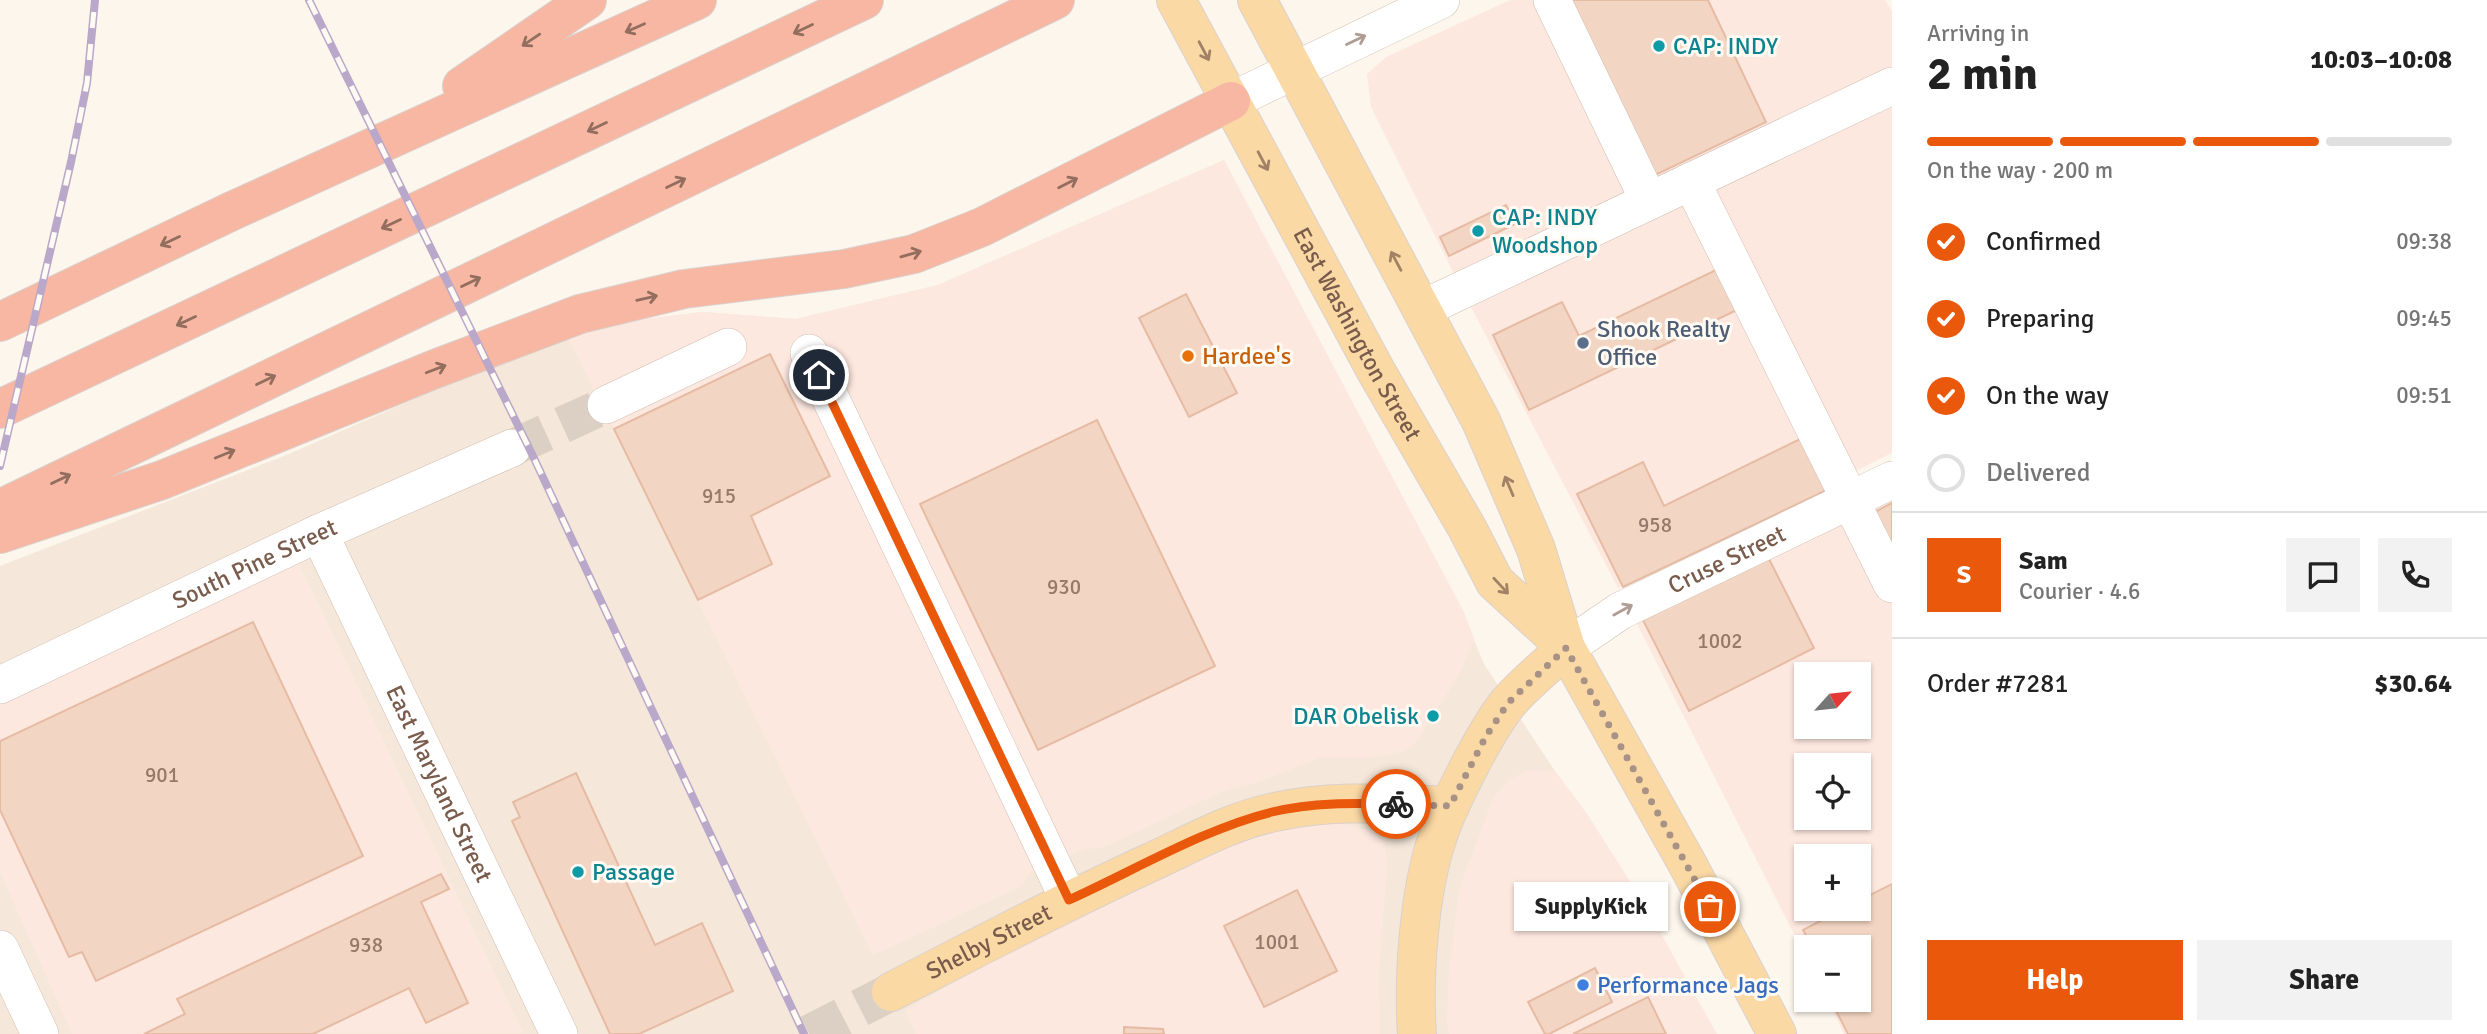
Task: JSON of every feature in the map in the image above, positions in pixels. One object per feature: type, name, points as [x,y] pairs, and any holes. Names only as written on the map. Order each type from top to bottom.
[{"type":"highway","points":[[232,211],[478,76],[587,0]]},
{"type":"highway","points":[[0,322],[232,211],[697,0]]},
{"type":"highway","points":[[0,409],[864,0]]},
{"type":"highway","points":[[0,509],[1055,0]]},
{"type":"highway","points":[[0,534],[162,480],[435,369],[580,314],[684,289],[844,269],[914,254],[982,227],[1231,101]]},
{"type":"main road","name":"East Washington Street","points":[[1176,0],[1376,371],[1467,527],[1495,582],[1566,648]]},
{"type":"main road","name":"East Washington Street","points":[[1257,0],[1481,421],[1530,536],[1566,648],[1688,865],[1777,1034]]},
{"type":"main road","points":[[1417,1034],[1416,988],[1424,901],[1436,840],[1450,806],[1486,736],[1508,703],[1566,648]]},
{"type":"main road","name":"Shelby Street","points":[[891,992],[1069,900],[1208,835],[1273,812],[1343,803],[1450,806]]},
{"type":"street","points":[[1231,101],[1441,0]]},
{"type":"street","points":[[1552,0],[1649,201]]},
{"type":"street","points":[[1422,309],[1892,86]]},
{"type":"street","points":[[1691,181],[1892,584]]},
{"type":"street","points":[[606,405],[728,347]]},
{"type":"street","points":[[809,353],[1069,900]]},
{"type":"street","name":"South Pine Street","points":[[0,685],[319,533],[512,448]]},
{"type":"street","name":"Cruse Street","points":[[1566,648],[1620,611],[1892,480]]},
{"type":"street","name":"East Maryland Street","points":[[319,533],[559,1034]]},
{"type":"street","points":[[0,949],[40,1034]]},
{"type":"shaded area","points":[[1510,0],[1885,0],[1892,11],[1892,453],[1618,588],[1462,290],[1371,107],[1367,74],[1386,57]]},
{"type":"shaded area","points":[[1224,160],[1458,602],[1484,664],[1587,814],[1645,905],[1716,1034],[0,1034],[0,566],[284,456],[579,327],[703,312],[796,319],[938,285]]},
{"type":"shaded area","points":[[1224,160],[1464,612],[1474,638],[1461,671],[1419,738],[1406,751],[1367,758],[1319,758],[1264,780],[1221,792],[1102,848],[1085,849],[1031,872],[1020,887],[873,955],[566,333],[579,327],[703,312],[796,319],[938,285]]},
{"type":"shaded area","points":[[1892,497],[1892,1034],[1844,1034],[1833,1012],[1871,1012],[1871,935],[1794,935],[1634,618]]},
{"type":"shaded area","points":[[298,561],[523,1033],[72,1034],[0,872],[0,699]]},
{"type":"shaded area","points":[[1531,770],[1555,771],[1587,814],[1645,905],[1717,1034],[1449,1034],[1449,969],[1459,890],[1493,798],[1510,779]]},
{"type":"shaded area","points":[[1336,822],[1369,831],[1384,841],[1387,866],[1379,972],[1380,1034],[916,1034],[905,1011],[1051,927],[1179,865],[1284,825]]},
{"type":"building","name":"CAP: INDY","points":[[1567,0],[1708,0],[1766,122],[1651,177]]},
{"type":"building","name":"CAP: INDY Woodshop","points":[[1506,205],[1515,224],[1449,256],[1440,237]]},
{"type":"building","name":"Shook Realty Office","points":[[1718,269],[1741,308],[1529,410],[1493,335],[1562,302],[1579,336]]},
{"type":"building","name":"Hardee's","points":[[1186,294],[1237,393],[1189,417],[1139,318]]},
{"type":"building","points":[[770,354],[830,476],[751,516],[772,564],[698,600],[614,429]]},
{"type":"building","points":[[1097,420],[1215,666],[1038,750],[920,504]]},
{"type":"building","points":[[1804,437],[1831,488],[1623,587],[1577,494],[1643,462],[1664,506]]},
{"type":"building","points":[[1892,503],[1892,561],[1869,515]]},
{"type":"building","points":[[1768,557],[1814,648],[1689,711],[1643,620]]},
{"type":"building","points":[[253,622],[363,856],[96,981],[82,952],[69,957],[0,810],[0,741]]},
{"type":"building","name":"Passage","points":[[576,773],[655,945],[702,923],[733,991],[639,1034],[610,1034],[512,821],[520,817],[513,802]]},
{"type":"building","points":[[441,874],[449,889],[421,902],[468,1003],[426,1023],[409,988],[313,1034],[144,1034],[185,1014],[177,999]]},
{"type":"building","points":[[1892,884],[1892,1034],[1848,1034],[1837,1012],[1871,1012],[1871,935],[1806,935],[1803,930],[1820,921],[1871,921],[1871,894]]},
{"type":"building","points":[[1297,890],[1337,971],[1264,1007],[1224,926]]},
{"type":"building","name":"Performance Jags","points":[[1595,968],[1612,1002],[1545,1034],[1528,1002]]},
{"type":"building","points":[[1648,997],[1666,1034],[1573,1034]]},
{"type":"building","points":[[1124,1027],[1163,1029],[1164,1034],[1124,1034]]},
{"type":"tunnel","points":[[512,448],[606,405]]},
{"type":"tunnel","points":[[809,1034],[891,992]]},
{"type":"railway","points":[[0,466],[71,162],[87,83],[95,0]]},
{"type":"railway","points":[[309,0],[532,454],[804,1034]]},
{"type":"way so far","points":[[1396,804],[1450,806],[1486,736],[1508,703],[1566,648],[1710,907]]},
{"type":"place","name":"CAP: INDY","points":[[1659,46]]},
{"type":"place","name":"CAP: INDY Woodshop","points":[[1478,231]]},
{"type":"place","name":"Shook Realty Office","points":[[1583,343]]},
{"type":"place","name":"Hardee's","points":[[1188,356]]},
{"type":"place","name":"DAR Obelisk","points":[[1433,716]]},
{"type":"place","name":"Passage","points":[[578,872]]},
{"type":"place","name":"SupplyKick","points":[[1710,907]]},
{"type":"place","name":"Performance Jags","points":[[1583,985]]},
{"type":"route","points":[[819,375],[1069,900],[1208,835],[1273,812],[1323,804],[1396,804]]}]
